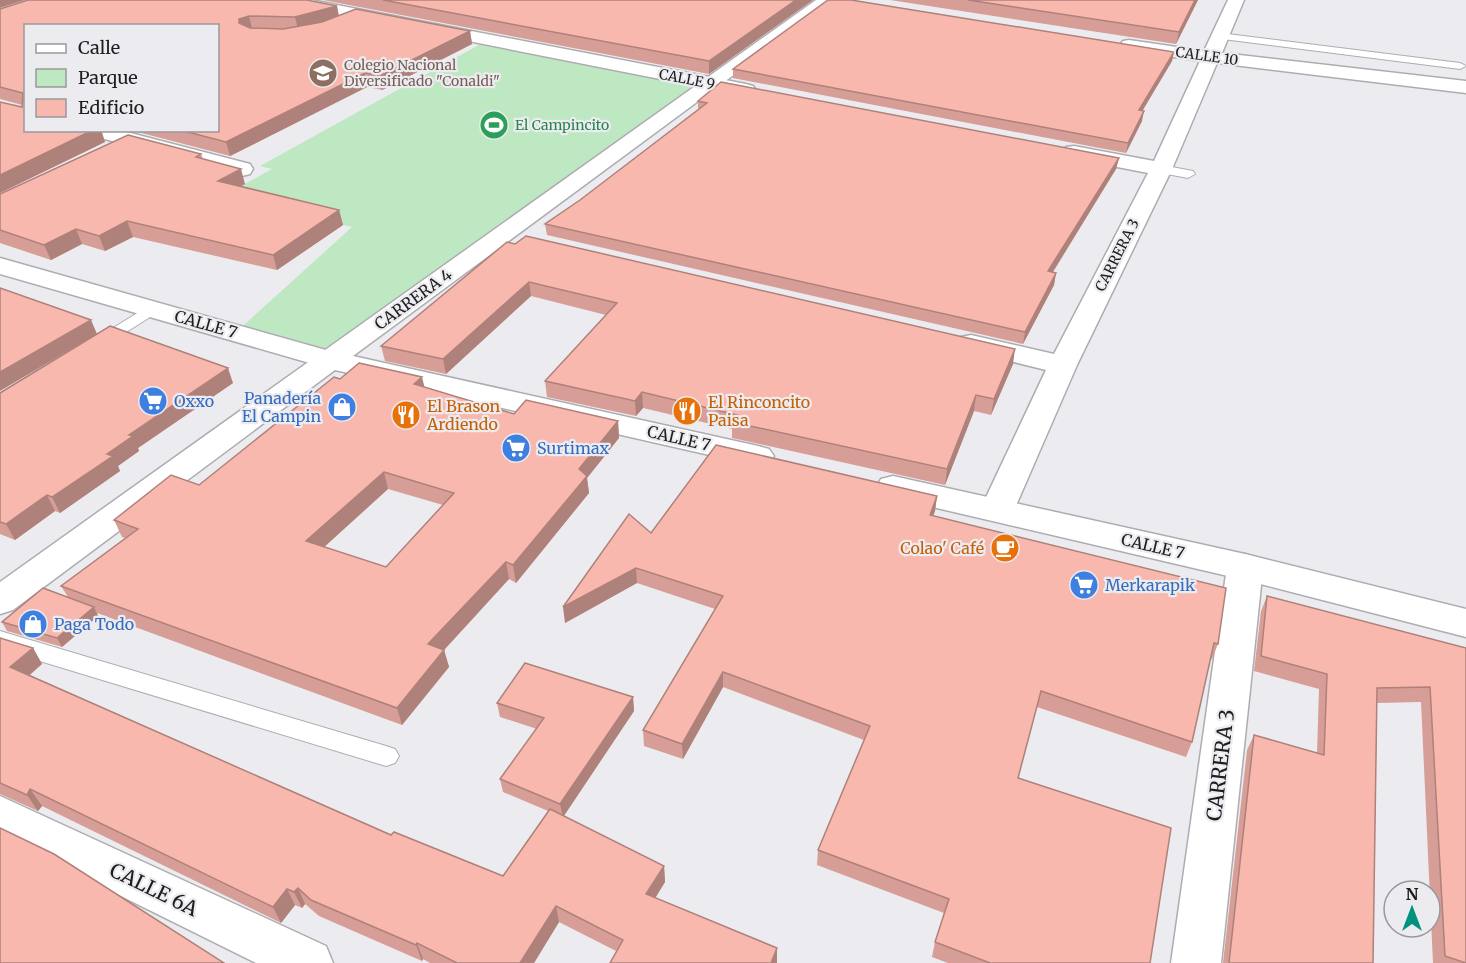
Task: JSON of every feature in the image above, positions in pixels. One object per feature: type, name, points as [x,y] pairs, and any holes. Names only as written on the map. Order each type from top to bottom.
[{"type":"street","name":"CALLE 9","points":[[286,0],[769,94]]},
{"type":"street","name":"CARRERA 4","points":[[0,601],[501,234],[828,0]]},
{"type":"street","name":"CARRERA 3","points":[[997,510],[1063,365],[1161,169],[1236,0]]},
{"type":"street","name":"CALLE 10","points":[[1114,43],[1214,47],[1466,87]]},
{"type":"street","points":[[101,132],[242,169]]},
{"type":"street","points":[[101,155],[131,140]]},
{"type":"street","points":[[1057,149],[1161,169]]},
{"type":"street","points":[[501,234],[535,242]]},
{"type":"street","name":"CALLE 7","points":[[0,266],[330,360],[790,464]]},
{"type":"street","points":[[948,338],[1063,365]]},
{"type":"street","name":"CALLE 7","points":[[859,479],[1245,567],[1466,623]]},
{"type":"street","name":"CARRERA 3","points":[[1196,963],[1245,567]]},
{"type":"street","name":"CALLE 6A","points":[[0,815],[308,963]]},
{"type":"lane","points":[[1214,47],[1460,66]]},
{"type":"lane","points":[[1161,169],[1188,174]]},
{"type":"lane","points":[[81,352],[152,309]]},
{"type":"lane","points":[[0,640],[386,756]]},
{"type":"green space","name":"El Campincito","points":[[488,40],[712,84],[330,360],[235,333],[352,227],[223,196],[272,169],[260,166]]},
{"type":"building","name":"Colegio Nacional Diversificado \"Conaldi\"","points":[[28,0],[307,0],[337,6],[295,17],[249,16],[239,19],[239,23],[250,28],[283,29],[322,22],[356,9],[470,31],[380,76],[365,73],[226,142],[188,132],[219,132],[219,24],[24,24],[24,132],[89,132],[0,175],[0,102],[22,107],[23,93],[0,87],[0,9]]},
{"type":"building","points":[[383,0],[796,0],[709,61]]},
{"type":"building","points":[[828,0],[851,0],[1174,52],[1139,110],[1144,111],[1128,143],[733,69]]},
{"type":"building","points":[[968,0],[1195,0],[1179,32]]},
{"type":"building","points":[[721,82],[1119,158],[1048,271],[1056,273],[1025,332],[545,224],[707,103],[698,101]]},
{"type":"building","points":[[128,135],[201,154],[196,157],[241,169],[218,181],[339,210],[273,255],[127,221],[99,236],[76,229],[44,245],[0,230],[0,194]]},
{"type":"building","points":[[526,236],[1015,349],[994,399],[976,395],[947,469],[732,422],[737,415],[642,392],[635,401],[545,381],[617,303],[529,282],[443,359],[381,346],[507,242],[515,244]]},
{"type":"building","points":[[0,288],[91,320],[0,372]]},
{"type":"building","points":[[110,326],[228,368],[129,435],[133,436],[107,454],[113,456],[52,497],[47,495],[6,524],[0,522],[0,393]]},
{"type":"building","points":[[359,363],[422,377],[414,384],[514,414],[526,400],[618,421],[579,469],[587,476],[513,565],[506,562],[428,644],[444,650],[397,708],[61,586],[138,529],[114,520],[171,475],[199,485],[334,377],[340,379]],"holes":[[[384,472],[454,493],[386,567],[306,541]]]},
{"type":"building","points":[[716,445],[937,496],[930,515],[1226,588],[1218,644],[1214,643],[1192,742],[1041,691],[1018,778],[1171,828],[1150,963],[990,963],[935,942],[949,899],[818,850],[870,726],[723,672],[682,744],[643,730],[723,596],[636,568],[563,607],[629,514],[651,533]]},
{"type":"building","points":[[43,588],[94,607],[57,638],[2,622]]},
{"type":"building","points":[[1267,596],[1466,648],[1466,963],[1445,956],[1430,687],[1377,688],[1373,963],[1229,963],[1254,735],[1324,755],[1327,674],[1261,656]]},
{"type":"building","points":[[0,638],[33,648],[10,667],[391,835],[394,832],[503,876],[550,809],[664,866],[646,894],[777,948],[771,963],[610,963],[623,940],[556,906],[520,963],[457,963],[417,943],[416,945],[311,900],[298,888],[294,892],[287,889],[273,907],[30,789],[27,795],[0,783]]},
{"type":"building","points":[[525,663],[633,697],[560,804],[500,779],[544,718],[497,703]]},
{"type":"building","points":[[0,828],[54,854],[224,963],[0,963]]},
{"type":"place","name":"Colegio Nacional Diversificado \"Conaldi\"","points":[[323,73]]},
{"type":"place","name":"El Campincito","points":[[494,125]]},
{"type":"place","name":"Oxxo","points":[[153,401]]},
{"type":"place","name":"Panadería El Campin","points":[[342,407]]},
{"type":"place","name":"El Rinconcito Paisa","points":[[687,411]]},
{"type":"place","name":"El Brason Ardiendo","points":[[406,415]]},
{"type":"place","name":"Surtimax","points":[[516,448]]},
{"type":"place","name":"Colao' Café","points":[[1005,548]]},
{"type":"place","name":"Merkarapik","points":[[1084,585]]},
{"type":"place","name":"Paga Todo","points":[[33,624]]}]
